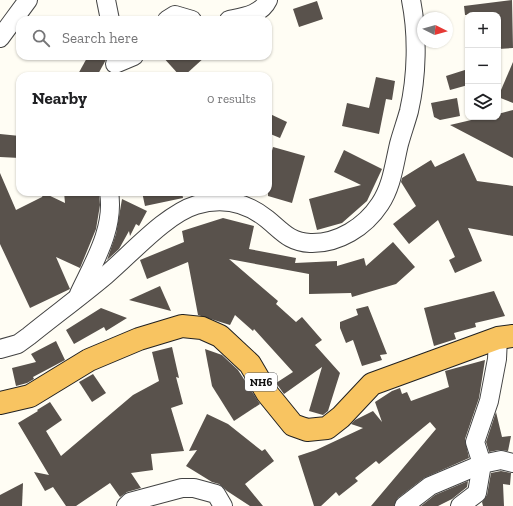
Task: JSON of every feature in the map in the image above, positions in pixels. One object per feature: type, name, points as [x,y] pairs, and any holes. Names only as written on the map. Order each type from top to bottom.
[{"type":"highway","name":"NH6","points":[[0,403],[30,396],[89,360],[139,340],[182,326],[202,328],[220,336],[250,364],[267,393],[293,425],[307,430],[327,428],[341,417],[372,384],[505,337]]},
{"type":"street","points":[[16,16],[28,0]]},
{"type":"street","points":[[106,0],[109,16]]},
{"type":"street","points":[[242,16],[258,11],[265,6],[268,0]]},
{"type":"street","points":[[0,349],[18,344],[106,275],[165,222],[196,205],[225,200],[246,205],[267,218],[288,238],[310,243],[333,240],[348,234],[363,222],[380,205],[393,178],[409,109],[416,49],[411,0]]},
{"type":"street","points":[[0,38],[16,16]]},
{"type":"street","points":[[115,65],[126,60]]},
{"type":"street","points":[[77,298],[103,243],[111,205],[110,196]]},
{"type":"street","points":[[460,506],[477,493],[482,464],[475,442],[489,401],[497,359],[505,337]]},
{"type":"street","points":[[404,506],[430,486],[482,464],[501,460],[513,463]]},
{"type":"street","points":[[126,506],[130,502],[182,488],[194,488],[216,494],[223,506]]},
{"type":"building","points":[[512,0],[513,48],[501,49],[501,12],[465,12],[465,15],[464,6]]},
{"type":"building","points":[[317,1],[323,19],[299,27],[293,9]]},
{"type":"building","points":[[86,60],[106,60],[99,72],[79,72]]},
{"type":"building","points":[[166,60],[202,60],[188,72],[176,72]]},
{"type":"building","points":[[513,62],[513,103],[501,98],[501,90]]},
{"type":"building","points":[[465,70],[465,86],[450,90],[446,76]]},
{"type":"building","points":[[376,77],[395,81],[392,100],[386,99],[379,134],[342,126],[347,103],[369,108]]},
{"type":"building","points":[[457,98],[460,116],[440,120],[434,117],[431,103]]},
{"type":"building","points":[[513,110],[513,158],[450,125],[471,120],[501,120],[501,113]]},
{"type":"building","points":[[272,115],[287,122],[280,138],[272,135]]},
{"type":"building","points":[[0,134],[16,136],[16,158],[0,157]]},
{"type":"building","points":[[273,147],[305,156],[292,203],[268,196],[272,196]]},
{"type":"building","points":[[344,150],[382,169],[367,201],[342,223],[317,230],[309,199],[361,185],[334,172]]},
{"type":"building","points":[[464,153],[477,181],[513,186],[513,236],[468,228],[482,261],[455,273],[449,260],[455,257],[438,220],[409,244],[393,224],[416,206],[401,182],[402,178],[431,160],[435,167]]},
{"type":"building","points":[[0,173],[16,210],[42,196],[50,196],[65,203],[64,196],[99,196],[100,205],[96,229],[80,268],[56,257],[70,289],[30,308],[0,244]]},
{"type":"building","points":[[143,196],[183,196],[183,198],[145,206]]},
{"type":"building","points":[[122,199],[147,211],[139,226],[136,224],[130,236],[129,231],[119,249],[107,260],[116,234]]},
{"type":"building","points":[[223,218],[254,226],[249,249],[296,258],[295,263],[337,261],[337,266],[364,258],[366,266],[393,242],[415,267],[396,284],[352,297],[351,293],[309,294],[309,274],[229,259],[278,301],[276,304],[296,322],[302,317],[322,340],[315,345],[340,373],[328,411],[323,415],[309,411],[322,367],[284,394],[276,383],[293,372],[254,329],[253,331],[235,315],[230,325],[198,315],[188,262],[147,279],[140,260],[184,242],[182,231]]},
{"type":"building","points":[[160,286],[171,311],[129,300]]},
{"type":"building","points":[[494,291],[505,316],[475,323],[476,327],[454,333],[456,339],[434,346],[424,308]]},
{"type":"building","points":[[368,306],[387,354],[380,355],[382,360],[362,366],[353,340],[346,343],[340,328],[340,322],[358,315],[356,309]]},
{"type":"building","points":[[101,308],[127,318],[106,331],[104,327],[74,344],[66,330]]},
{"type":"building","points":[[56,341],[65,360],[33,377],[34,379],[27,383],[16,386],[12,368],[36,362],[31,354]]},
{"type":"building","points":[[172,347],[179,378],[176,377],[183,404],[171,408],[184,451],[151,454],[153,470],[131,473],[141,488],[127,492],[120,497],[110,483],[76,506],[66,506],[53,487],[45,491],[34,472],[49,475],[18,423],[50,402],[62,420],[46,431],[61,456],[133,395],[159,381],[152,352]]},
{"type":"building","points":[[205,349],[222,355],[238,370],[260,404],[234,421],[212,386]]},
{"type":"building","points":[[485,360],[479,398],[465,439],[469,458],[424,478],[398,498],[394,506],[371,506],[436,429],[430,422],[379,464],[376,461],[355,478],[358,481],[339,496],[336,492],[321,506],[314,506],[298,456],[316,450],[363,428],[351,424],[355,420],[373,411],[382,422],[375,402],[392,391],[400,388],[402,394],[407,392],[411,401],[449,387],[445,371]]},
{"type":"building","points":[[93,374],[106,393],[92,402],[79,382]]},
{"type":"building","points":[[496,412],[502,437],[511,436],[508,451],[499,450],[489,452],[486,442]]},
{"type":"building","points":[[207,414],[228,424],[262,451],[265,449],[274,461],[245,484],[263,506],[250,506],[219,484],[212,482],[186,466],[197,450],[189,451]]},
{"type":"building","points":[[501,471],[511,473],[510,485],[503,484],[504,506],[483,506],[482,502],[487,495],[491,473]]},
{"type":"building","points":[[468,481],[467,487],[452,499],[438,506],[421,506],[435,495]]},
{"type":"building","points":[[23,483],[22,506],[0,506],[0,495]]}]
